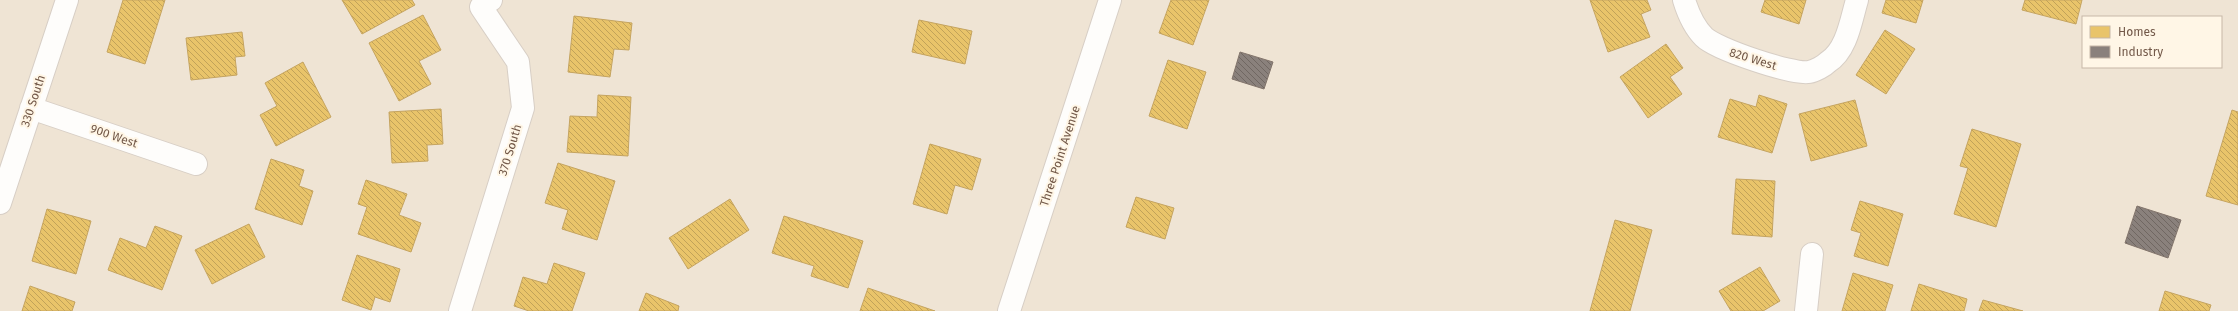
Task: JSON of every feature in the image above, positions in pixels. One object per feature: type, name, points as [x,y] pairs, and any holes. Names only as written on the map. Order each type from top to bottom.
[{"type":"street","name":"330 South","points":[[0,203],[67,0]]},
{"type":"street","name":"Three Point Avenue","points":[[1009,311],[1110,0]]},
{"type":"street","name":"820 West","points":[[1686,7],[1704,37],[1720,49],[1788,70],[1809,72],[1830,62],[1844,43],[1857,0]]},
{"type":"street","name":"370 South","points":[[460,311],[523,108],[518,62],[483,2]]},
{"type":"street","name":"900 West","points":[[31,108],[196,164]]},
{"type":"street","points":[[1806,311],[1812,254]]},
{"type":"shaded area","points":[[0,0],[2238,0],[2238,311],[0,311]]},
{"type":"building: Homes","points":[[123,0],[165,0],[145,64],[107,52]]},
{"type":"building: Homes","points":[[342,0],[412,0],[415,5],[362,34]]},
{"type":"building: Homes","points":[[1171,0],[1209,0],[1193,45],[1159,33]]},
{"type":"building: Homes","points":[[1590,0],[1647,0],[1651,10],[1641,14],[1650,37],[1608,52]]},
{"type":"building: Homes","points":[[1765,0],[1806,0],[1799,24],[1761,12]]},
{"type":"building: Homes","points":[[1886,0],[1923,0],[1916,23],[1882,13]]},
{"type":"building: Homes","points":[[2025,0],[2082,0],[2076,24],[2022,10]]},
{"type":"building: Homes","points":[[423,15],[441,50],[419,61],[431,84],[399,101],[369,43]]},
{"type":"building: Homes","points":[[574,16],[632,23],[629,50],[614,49],[610,77],[568,72]]},
{"type":"building: Homes","points":[[919,20],[972,31],[965,64],[912,52]]},
{"type":"building: Homes","points":[[1885,30],[1915,49],[1886,94],[1856,75]]},
{"type":"building: Homes","points":[[242,32],[245,56],[235,57],[237,75],[191,80],[186,38]]},
{"type":"building: Homes","points":[[1666,44],[1683,68],[1670,77],[1682,94],[1648,118],[1620,77]]},
{"type":"building: Homes","points":[[1168,60],[1206,72],[1187,129],[1149,116]]},
{"type":"building: Homes","points":[[303,62],[331,117],[276,146],[260,115],[277,106],[265,83]]},
{"type":"building: Homes","points":[[598,95],[631,97],[628,156],[567,152],[570,116],[597,117]]},
{"type":"building: Homes","points":[[1759,95],[1787,104],[1772,153],[1718,137],[1730,99],[1756,107]]},
{"type":"building: Homes","points":[[1855,100],[1867,146],[1811,161],[1799,114]]},
{"type":"building: Homes","points":[[441,109],[443,144],[427,145],[428,161],[392,163],[389,112]]},
{"type":"building: Homes","points":[[2232,110],[2238,112],[2238,205],[2206,196]]},
{"type":"building: Homes","points":[[1972,129],[2021,144],[1996,227],[1954,214],[1968,168],[1960,166]]},
{"type":"building: Homes","points":[[930,144],[981,159],[972,190],[955,185],[947,214],[913,204]]},
{"type":"building: Homes","points":[[271,159],[304,170],[299,186],[313,191],[302,225],[255,209]]},
{"type":"building: Homes","points":[[558,163],[615,181],[597,240],[562,229],[568,210],[545,203]]},
{"type":"building: Homes","points":[[1736,179],[1775,181],[1772,237],[1732,234]]},
{"type":"building: Homes","points":[[366,180],[407,194],[399,215],[421,223],[411,252],[358,234],[367,207],[358,204]]},
{"type":"building: Homes","points":[[1136,197],[1174,208],[1165,239],[1126,227]]},
{"type":"building: Homes","points":[[730,199],[749,230],[688,269],[669,238]]},
{"type":"building: Homes","points":[[1860,201],[1903,214],[1888,266],[1854,256],[1861,233],[1851,230]]},
{"type":"building: Homes","points":[[47,209],[91,221],[76,274],[32,261]]},
{"type":"building: Homes","points":[[784,216],[863,241],[848,288],[811,276],[814,266],[772,253]]},
{"type":"building: Homes","points":[[1615,220],[1652,230],[1630,311],[1590,311]]},
{"type":"building: Homes","points":[[249,224],[265,257],[212,284],[195,250]]},
{"type":"building: Homes","points":[[155,226],[182,236],[162,290],[108,270],[120,238],[146,248]]},
{"type":"building: Homes","points":[[357,255],[400,269],[390,302],[375,297],[371,310],[342,300]]},
{"type":"building: Homes","points":[[554,263],[585,273],[572,311],[529,311],[514,306],[523,277],[547,284]]},
{"type":"building: Homes","points":[[1760,267],[1780,301],[1763,311],[1731,311],[1719,291]]},
{"type":"building: Homes","points":[[1853,273],[1893,285],[1885,311],[1842,311]]},
{"type":"building: Homes","points":[[1919,284],[1967,299],[1964,311],[1911,311]]},
{"type":"building: Homes","points":[[30,286],[75,302],[72,311],[22,311]]},
{"type":"building: Homes","points":[[868,288],[935,311],[860,311]]},
{"type":"building: Homes","points":[[2165,291],[2211,305],[2209,311],[2159,311]]},
{"type":"building: Homes","points":[[646,293],[679,306],[678,311],[639,311]]},
{"type":"building: Homes","points":[[1983,300],[2023,311],[1979,311]]},
{"type":"building: Industry","points":[[1240,52],[1273,62],[1264,89],[1232,79]]},
{"type":"building: Industry","points":[[2137,206],[2181,220],[2168,258],[2125,243]]}]
